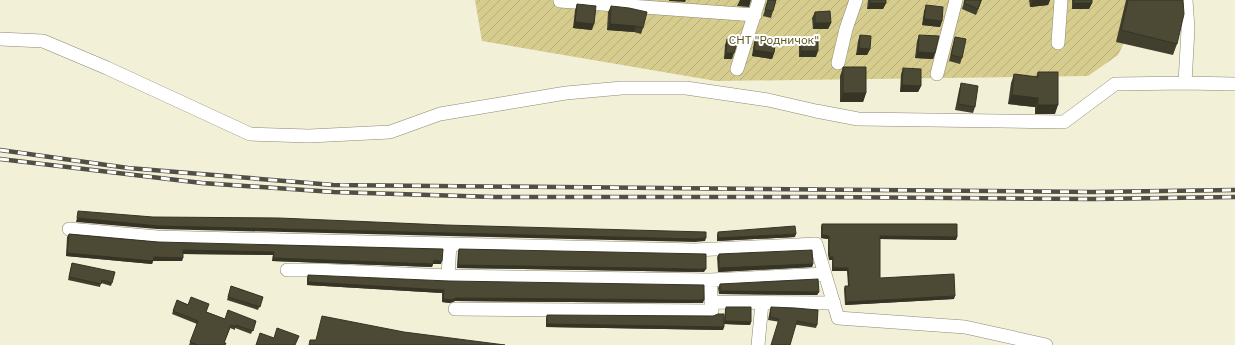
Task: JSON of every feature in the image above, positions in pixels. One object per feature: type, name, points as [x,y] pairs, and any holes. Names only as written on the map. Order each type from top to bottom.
[{"type":"street","points":[[560,0],[754,15]]},
{"type":"street","points":[[737,69],[759,0]]},
{"type":"street","points":[[838,63],[846,29],[856,0]]},
{"type":"street","points":[[938,74],[956,0]]},
{"type":"street","points":[[1058,43],[1061,0]]},
{"type":"street","points":[[1185,83],[1188,29],[1186,0]]},
{"type":"street","points":[[0,39],[43,41],[107,68],[250,134],[309,136],[390,132],[440,114],[566,92],[622,88],[686,88],[768,100],[816,112],[858,119],[1064,122],[1115,84],[1235,84]]},
{"type":"street","points":[[69,229],[157,237],[695,250],[816,244],[838,318],[965,327],[1046,345]]},
{"type":"street","points":[[448,276],[450,244]]},
{"type":"street","points":[[287,270],[448,276],[710,280],[825,274]]},
{"type":"street","points":[[455,309],[712,311],[710,280]]},
{"type":"street","points":[[711,302],[834,303]]},
{"type":"street","points":[[758,345],[762,303]]},
{"type":"green space","name":"СНТ \"Родничок\"","points":[[475,0],[1145,0],[1118,55],[1088,76],[716,81],[482,41]]},
{"type":"building","points":[[768,0],[776,0],[773,11],[765,10]]},
{"type":"building","points":[[870,0],[886,0],[886,3],[870,3]]},
{"type":"building","points":[[965,0],[981,0],[978,9],[964,3]]},
{"type":"building","points":[[1074,0],[1092,0],[1092,3],[1074,3]]},
{"type":"building","points":[[1128,0],[1183,0],[1184,14],[1177,44],[1121,30]]},
{"type":"building","points":[[577,4],[596,6],[594,24],[575,22]]},
{"type":"building","points":[[926,5],[943,7],[942,21],[924,19]]},
{"type":"building","points":[[611,6],[647,12],[643,28],[610,24]]},
{"type":"building","points":[[830,11],[831,23],[815,23],[815,12]]},
{"type":"building","points":[[860,35],[871,36],[870,49],[859,48]]},
{"type":"building","points":[[919,35],[939,36],[935,53],[918,52]]},
{"type":"building","points":[[756,36],[776,39],[774,53],[754,50]]},
{"type":"building","points":[[955,37],[966,39],[962,58],[951,55]]},
{"type":"building","points":[[801,38],[818,38],[818,51],[801,51]]},
{"type":"building","points":[[727,39],[738,40],[734,53],[726,53]]},
{"type":"building","points":[[843,67],[866,67],[866,93],[843,93]]},
{"type":"building","points":[[903,68],[921,69],[921,86],[902,85]]},
{"type":"building","points":[[1038,72],[1058,72],[1058,105],[1038,105],[1038,98],[1012,95],[1014,74],[1038,77]]},
{"type":"building","points":[[961,83],[978,86],[975,107],[958,104]]},
{"type":"building","points":[[78,211],[153,217],[279,218],[445,225],[706,232],[706,238],[696,239],[159,226],[77,218]]},
{"type":"building","points":[[822,224],[957,224],[957,237],[880,236],[880,278],[954,274],[955,296],[846,302],[845,286],[849,286],[848,268],[833,268],[833,257],[830,257],[829,252],[829,236],[822,235]]},
{"type":"building","points":[[795,226],[796,234],[718,238],[718,232]]},
{"type":"building","points":[[69,234],[158,242],[443,249],[442,261],[434,260],[433,264],[273,258],[274,252],[183,250],[183,258],[154,257],[153,261],[67,253]]},
{"type":"building","points":[[459,249],[706,254],[706,269],[458,265]]},
{"type":"building","points":[[812,250],[813,264],[719,268],[719,254]]},
{"type":"building","points":[[72,263],[115,272],[112,283],[102,280],[101,284],[69,277]]},
{"type":"building","points":[[308,275],[449,281],[704,285],[704,300],[456,298],[452,300],[443,299],[444,290],[308,282]]},
{"type":"building","points":[[818,279],[819,292],[720,291],[720,284]]},
{"type":"building","points":[[231,286],[263,297],[260,307],[228,297]]},
{"type":"building","points":[[191,297],[209,304],[206,312],[225,319],[228,310],[256,321],[253,331],[236,325],[236,327],[231,325],[224,343],[226,343],[225,345],[198,345],[190,342],[198,321],[173,311],[177,300],[188,305]]},
{"type":"building","points":[[726,307],[751,307],[751,322],[725,321]]},
{"type":"building","points":[[771,307],[818,310],[817,325],[797,321],[790,345],[771,345],[779,319],[770,317]]},
{"type":"building","points":[[724,314],[724,327],[547,324],[547,315],[713,316]]},
{"type":"building","points":[[322,316],[404,332],[505,345],[309,345],[310,340],[316,340]]},
{"type":"building","points":[[277,328],[299,336],[295,345],[256,345],[260,333],[274,338]]},
{"type":"railway","points":[[0,150],[128,168],[333,185],[1092,192],[1235,190]]},
{"type":"railway","points":[[0,159],[202,183],[334,192],[494,197],[1093,199],[1235,197]]}]
